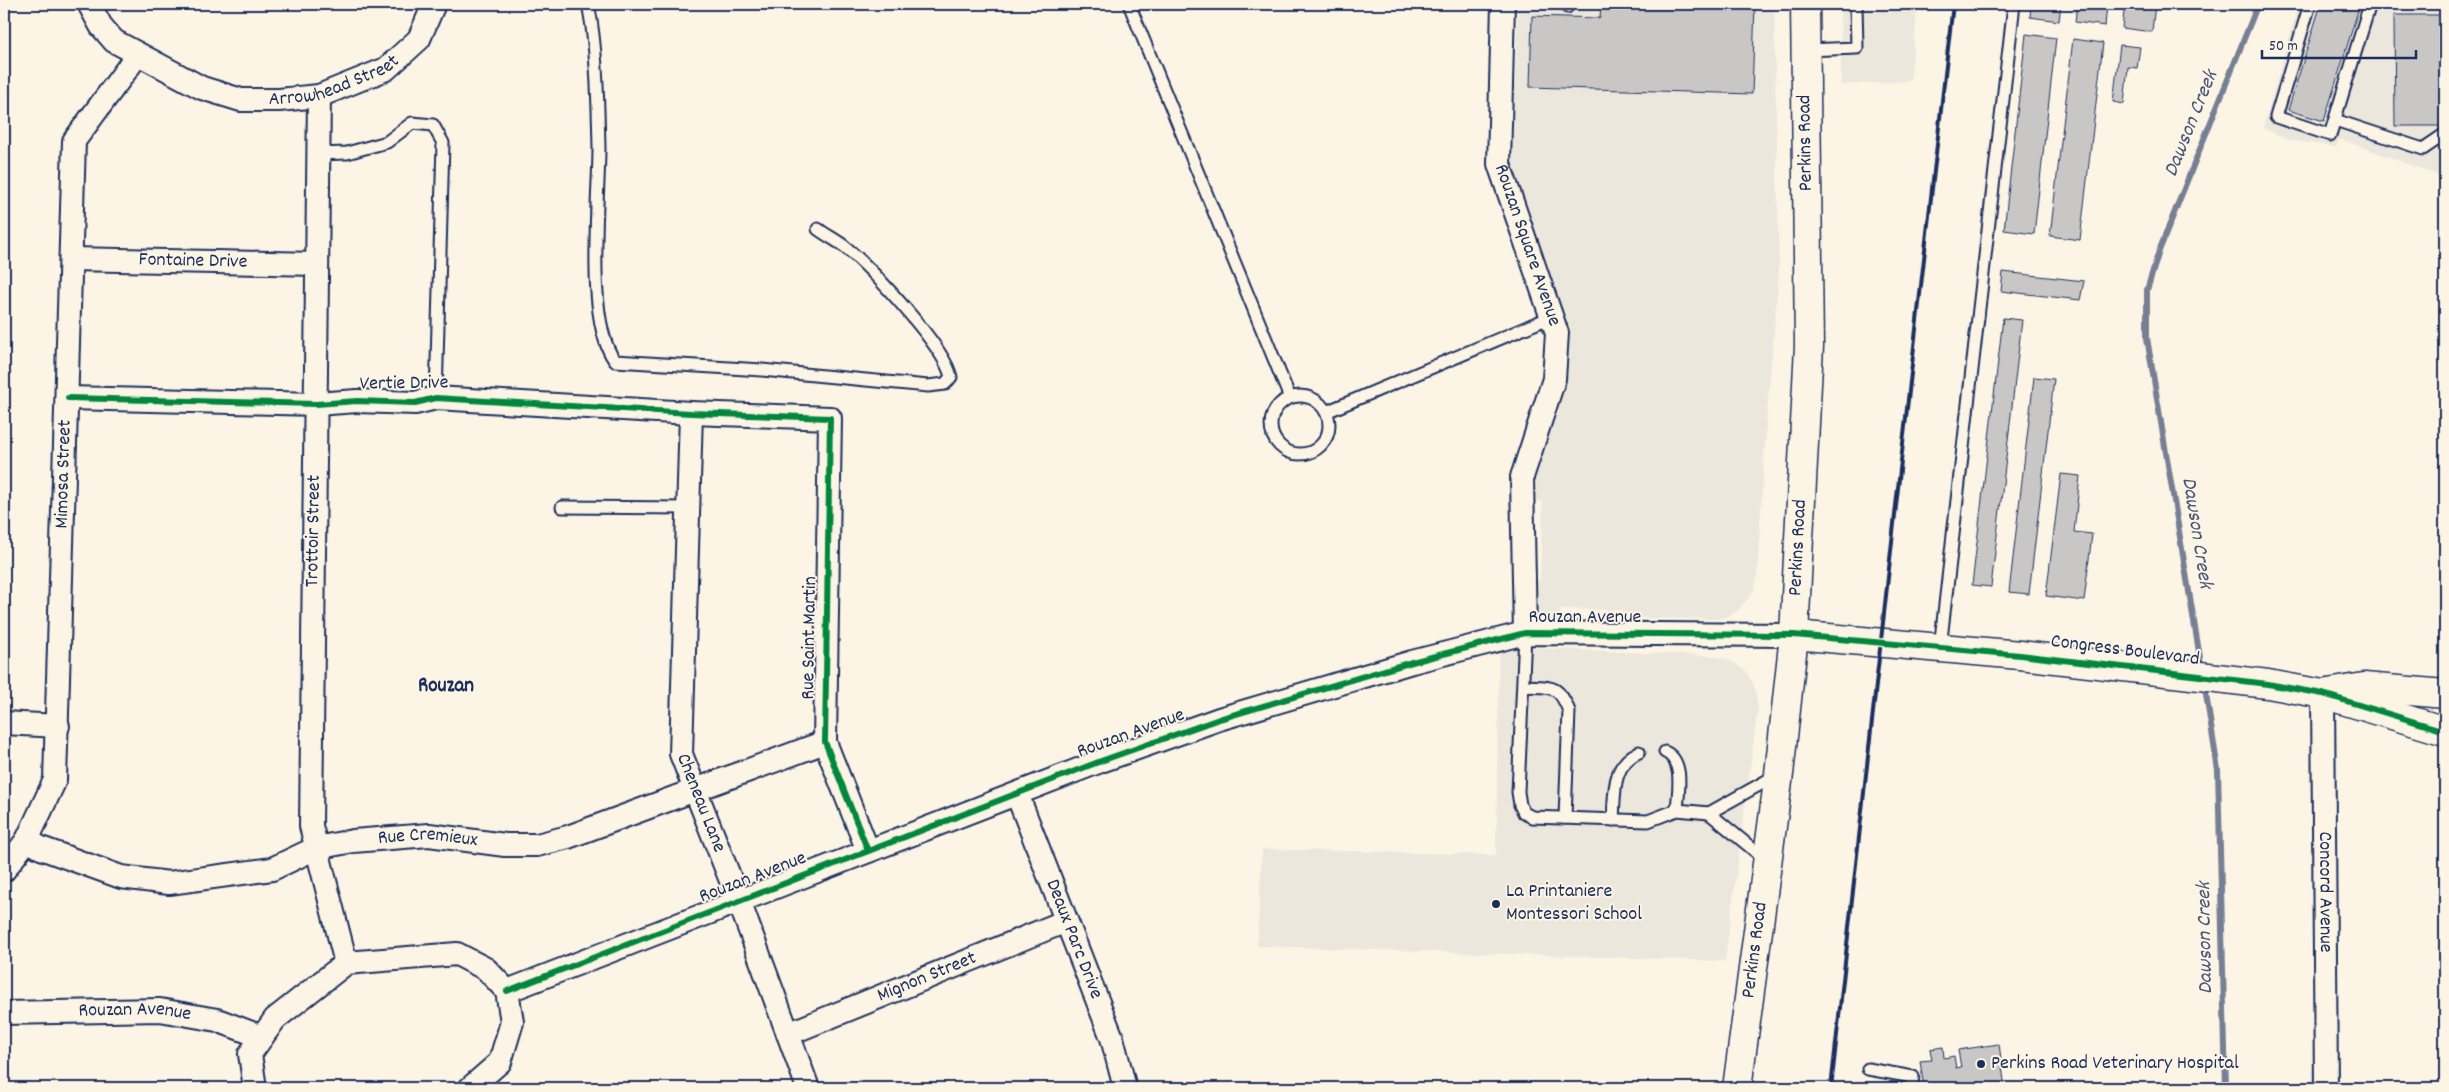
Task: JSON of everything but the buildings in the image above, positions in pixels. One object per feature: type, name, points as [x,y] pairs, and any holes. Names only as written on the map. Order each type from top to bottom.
[{"type":"main road","name":"Perkins Road","points":[[1737,1088],[1779,774],[1794,635],[1809,346],[1805,4]]},
{"type":"main road","name":"Congress Boulevard","points":[[1794,635],[2154,670],[2268,684],[2323,694],[2445,731]]},
{"type":"main road","name":"Congress Boulevard","points":[[2323,694],[2364,687],[2445,694]]},
{"type":"street","points":[[88,4],[114,41],[138,54]]},
{"type":"street","name":"Arrowhead Street","points":[[138,54],[202,88],[241,100],[279,100],[319,96],[386,69],[419,39],[434,4]]},
{"type":"street","name":"Rouzan Square Avenue","points":[[1503,4],[1499,164],[1557,333],[1554,379],[1522,477],[1525,633]]},
{"type":"street","name":"Mimosa Street","points":[[4,870],[27,840],[55,780],[68,398],[74,141],[138,54]]},
{"type":"street","name":"Trottoir Street","points":[[319,96],[311,826],[346,963]]},
{"type":"street","name":"Fontaine Drive","points":[[71,259],[317,264]]},
{"type":"street","name":"Vertie Drive","points":[[68,398],[316,404],[356,401],[415,403],[436,398],[690,413],[830,418]]},
{"type":"street","name":"Cheneau Lane","points":[[690,413],[681,754],[739,901],[808,1088]]},
{"type":"street","name":"Rue Saint Martin","points":[[830,418],[825,742],[868,851]]},
{"type":"street","name":"Rouzan Avenue","points":[[507,991],[868,851],[1219,719],[1412,662],[1525,633],[1794,635]]},
{"type":"street","name":"Concord Avenue","points":[[2323,694],[2326,1088]]},
{"type":"street","points":[[4,724],[58,726]]},
{"type":"street","name":"Rue Cremieux","points":[[27,840],[41,848],[121,878],[169,884],[272,869],[316,848],[353,841],[429,835],[505,845],[537,845],[568,837],[825,742]]},
{"type":"street","name":"Deaux Parc Drive","points":[[1018,794],[1112,1038],[1125,1088]]},
{"type":"street","name":"Mignon Street","points":[[788,1034],[1066,921]]},
{"type":"street","points":[[255,1088],[250,1054],[275,1019],[346,963],[458,954],[486,969],[507,991],[512,1022],[510,1030],[500,1062],[482,1085]]},
{"type":"street","name":"Rouzan Avenue","points":[[4,1013],[160,1010],[217,1020],[262,1037]]},
{"type":"lane","points":[[588,4],[597,90],[599,149],[596,266],[603,338],[615,361],[762,370],[928,386],[945,384],[952,377],[945,360],[898,300],[857,257],[818,229]]},
{"type":"lane","points":[[1129,4],[1290,398]]},
{"type":"lane","points":[[1805,50],[1857,48],[1856,4]]},
{"type":"lane","points":[[1940,648],[2014,4]]},
{"type":"lane","points":[[2310,4],[2276,117],[2330,135],[2370,4]]},
{"type":"lane","points":[[2335,120],[2423,149],[2445,134]]},
{"type":"lane","points":[[318,154],[347,153],[387,142],[412,123],[433,124],[444,143],[436,398]]},
{"type":"lane","points":[[1326,412],[1551,316]]},
{"type":"lane","points":[[1304,396],[1313,398],[1326,412],[1329,431],[1319,448],[1301,455],[1291,453],[1276,442],[1271,434],[1270,424],[1277,406],[1290,398],[1304,396]]},
{"type":"lane","points":[[562,507],[688,508]]},
{"type":"lane","points":[[1525,633],[1518,792],[1520,805],[1524,813],[1532,817],[1648,821],[1677,810],[1710,813],[1768,861]]},
{"type":"lane","points":[[1524,686],[1554,688],[1563,696],[1569,711],[1565,818]]},
{"type":"lane","points":[[1613,820],[1619,770],[1627,757],[1639,752]]},
{"type":"lane","points":[[1665,752],[1672,755],[1676,762],[1678,779],[1677,810]]},
{"type":"lane","points":[[1710,813],[1779,774]]},
{"type":"lane","points":[[1868,1069],[1913,1077],[1911,1088]]},
{"type":"shaded area","points":[[1518,4],[1774,4],[1779,271],[1766,425],[1757,577],[1754,590],[1747,600],[1737,611],[1726,617],[1716,619],[1626,618],[1622,614],[1622,610],[1560,609],[1560,615],[1557,616],[1541,615],[1535,611],[1534,582],[1540,580],[1543,502],[1535,498],[1537,466],[1567,358],[1569,336],[1564,316],[1510,174],[1508,83],[1515,83]]},
{"type":"shaded area","points":[[1840,4],[1918,4],[1910,81],[1841,85]]},
{"type":"shaded area","points":[[2299,4],[2445,4],[2445,178],[2340,139],[2336,147],[2288,140],[2263,128]]},
{"type":"shaded area","points":[[1499,646],[1714,656],[1730,660],[1746,671],[1755,688],[1758,707],[1725,961],[1257,946],[1262,849],[1496,855]]},
{"type":"waterway","name":"Dawson Creek","points":[[2202,670],[2147,338],[2147,290],[2159,251],[2258,4]]},
{"type":"waterway","name":"Dawson Creek","points":[[2204,682],[2218,770],[2226,1088]]},
{"type":"railway","points":[[1831,1088],[1953,4]]},
{"type":"cycle path","points":[[68,398],[316,404],[357,401],[415,403],[436,398],[691,413],[830,418],[825,742],[868,851]]},
{"type":"cycle path","points":[[507,991],[1101,761],[1219,719],[1412,662],[1525,633],[1794,635],[2020,655],[2268,684],[2323,694],[2445,731]]},
{"type":"place","name":"La Printaniere Montessori School","points":[[1496,904]]},
{"type":"place","name":"Perkins Road Veterinary Hospital","points":[[1981,1064]]},
{"type":"district","name":"Rouzan","points":[[446,687]]}]
